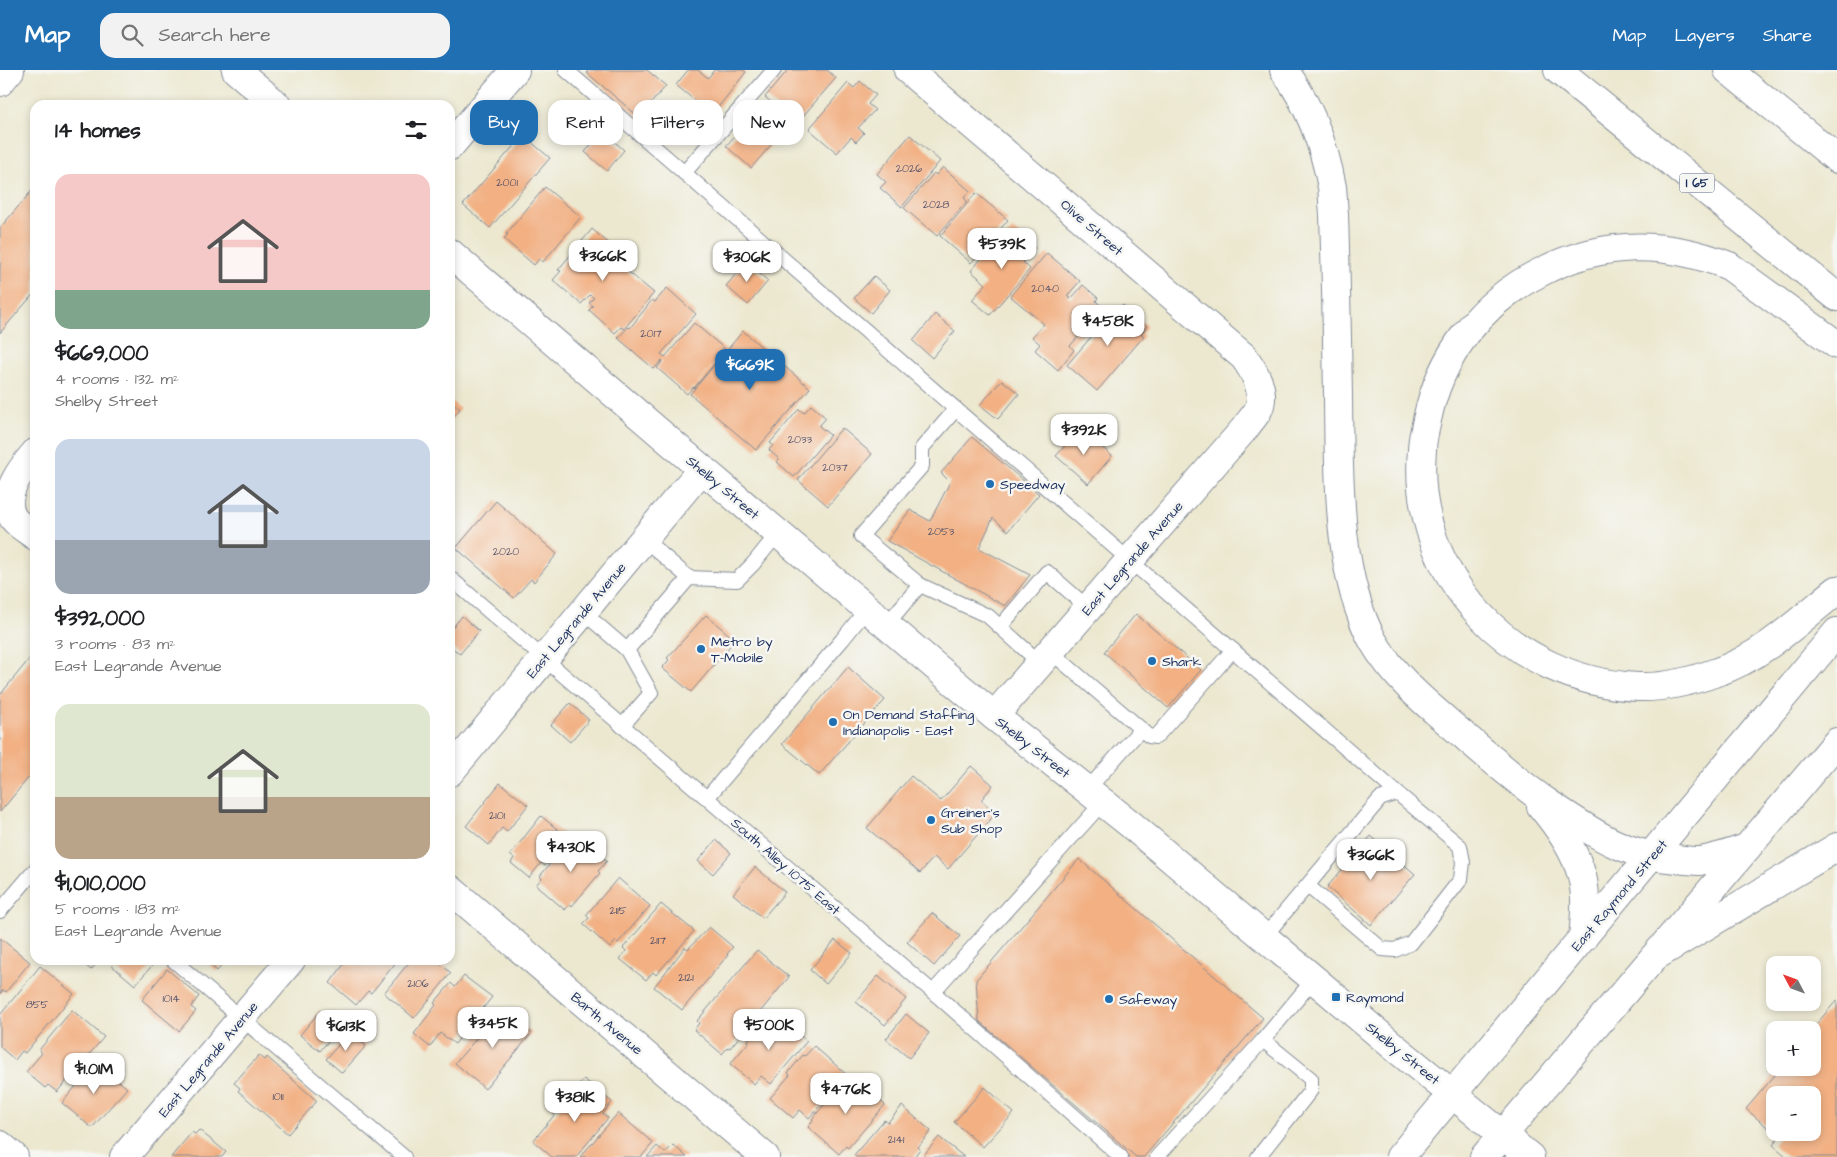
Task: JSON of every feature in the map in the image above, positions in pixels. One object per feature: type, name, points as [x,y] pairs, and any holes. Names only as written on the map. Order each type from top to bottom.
[{"type":"main road","points":[[0,82],[10,70]]},
{"type":"main road","points":[[236,70],[271,100]]},
{"type":"main road","points":[[455,140],[515,70]]},
{"type":"main road","name":"Olive Street","points":[[908,70],[1244,357],[1255,372],[1261,395]]},
{"type":"main road","points":[[1284,70],[1304,103],[1320,140],[1332,188],[1340,496],[1347,565],[1357,605],[1373,640],[1392,668],[1425,702],[1525,788],[1599,837],[1618,846],[1651,857],[1698,861],[1720,857],[1746,848]]},
{"type":"main road","name":"I 65","points":[[1558,70],[1837,297]]},
{"type":"main road","points":[[1728,70],[1837,159]]},
{"type":"main road","points":[[1837,345],[1729,266],[1714,260],[1682,250],[1642,247],[1618,248],[1587,255],[1555,264],[1526,279],[1488,308],[1466,332],[1448,360],[1434,389],[1421,452],[1424,501],[1427,517],[1437,548],[1459,591],[1480,616],[1516,647],[1544,664],[1575,676],[1606,683],[1639,687],[1671,685],[1716,673],[1759,651],[1837,590]]},
{"type":"main road","name":"Shelby Street","points":[[455,257],[994,716],[1095,796],[1530,1157]]},
{"type":"main road","name":"East Legrande Avenue","points":[[994,716],[1246,427],[1258,409],[1261,395]]},
{"type":"main road","points":[[30,459],[21,470],[13,487],[9,503],[12,516],[30,532]]},
{"type":"main road","name":"East Legrande Avenue","points":[[455,766],[702,469]]},
{"type":"main road","name":"East Raymond Street","points":[[1400,1157],[1837,632]]},
{"type":"main road","points":[[1484,1157],[1837,742]]},
{"type":"main road","points":[[1525,788],[1556,823],[1582,876],[1585,906],[1583,938]]},
{"type":"main road","points":[[1654,957],[1837,847]]},
{"type":"main road","name":"Barth Avenue","points":[[455,893],[765,1157]]},
{"type":"main road","name":"East Legrande Avenue","points":[[124,1157],[287,965]]},
{"type":"main road","points":[[0,1145],[14,1157]]},
{"type":"lane","points":[[566,70],[1460,846],[1463,862],[1461,879],[1411,942],[1395,950],[1382,949],[1308,886]]},
{"type":"lane","points":[[684,173],[774,70]]},
{"type":"lane","points":[[956,409],[922,448],[922,466],[861,536],[920,585],[988,616],[1000,627],[1046,657],[1149,736],[1156,736],[1232,650]]},
{"type":"lane","points":[[644,539],[689,578],[737,580],[753,564],[778,533]]},
{"type":"lane","points":[[1000,627],[1047,572],[1088,608]]},
{"type":"lane","points":[[628,650],[689,578]]},
{"type":"lane","name":"South Alley 1075 East","points":[[455,582],[933,992],[1121,1157]]},
{"type":"lane","points":[[707,798],[842,640],[920,585]]},
{"type":"lane","points":[[583,612],[628,650],[651,693],[622,726]]},
{"type":"lane","points":[[933,992],[1095,796],[1141,729]]},
{"type":"lane","points":[[1264,938],[1380,799],[1397,793]]},
{"type":"lane","points":[[0,911],[30,876]]},
{"type":"lane","points":[[179,965],[404,1157]]},
{"type":"lane","points":[[1157,1157],[1263,1040],[1314,979]]},
{"type":"lane","points":[[1258,1157],[1311,1090],[1311,1079],[1263,1040]]},
{"type":"building","points":[[647,70],[666,86],[654,100],[633,100],[633,112],[623,103],[623,100],[619,100],[587,73],[588,71]]},
{"type":"building","points":[[688,70],[698,70],[708,78],[714,70],[743,70],[746,72],[723,101],[694,100],[676,85]]},
{"type":"building","points":[[788,70],[827,70],[836,78],[804,115],[804,100],[768,100],[765,97]]},
{"type":"building","points":[[860,81],[876,95],[868,104],[875,110],[858,128],[864,133],[856,142],[851,137],[837,153],[809,129],[848,83],[854,88]]},
{"type":"building","points":[[910,135],[940,161],[902,207],[880,188],[886,182],[877,174]]},
{"type":"building","points":[[733,138],[733,145],[771,145],[751,168],[726,146]]},
{"type":"building","points":[[514,145],[535,145],[550,158],[490,228],[463,205]]},
{"type":"building","points":[[591,145],[618,145],[624,150],[607,171],[585,152]]},
{"type":"building","points":[[943,167],[970,191],[964,198],[967,201],[937,236],[904,208],[934,173],[936,175]]},
{"type":"building","points":[[545,187],[581,217],[543,262],[539,259],[534,265],[504,239],[508,234],[506,234]]},
{"type":"building","points":[[30,193],[30,298],[0,333],[0,228]]},
{"type":"building","points":[[976,193],[1008,220],[971,263],[940,236]]},
{"type":"building","points":[[592,229],[627,259],[621,266],[654,293],[624,329],[621,327],[615,333],[589,310],[593,306],[589,303],[594,298],[590,295],[581,304],[553,280],[561,271],[558,270]]},
{"type":"building","points":[[1013,229],[1035,248],[1023,262],[1030,269],[990,315],[972,300],[986,284],[971,271],[997,240],[1000,243]]},
{"type":"building","points":[[1047,253],[1080,281],[1067,296],[1071,299],[1083,285],[1098,298],[1096,301],[1102,307],[1070,346],[1074,350],[1058,370],[1035,350],[1040,344],[1032,337],[1044,324],[1010,296]]},
{"type":"building","points":[[746,262],[768,281],[748,305],[726,286]]},
{"type":"building","points":[[874,276],[890,290],[871,313],[854,298]]},
{"type":"building","points":[[667,288],[696,314],[661,354],[665,357],[694,323],[726,350],[687,394],[657,368],[662,360],[654,369],[618,338],[628,327],[630,328],[652,300],[655,302]]},
{"type":"building","points":[[1123,305],[1147,326],[1141,334],[1144,336],[1097,391],[1067,365],[1116,308],[1119,310]]},
{"type":"building","points":[[935,314],[955,331],[932,358],[913,341]]},
{"type":"building","points":[[743,331],[810,388],[756,450],[690,394]]},
{"type":"building","points":[[1002,380],[1019,394],[998,419],[980,405]]},
{"type":"building","points":[[455,404],[460,409],[455,415]]},
{"type":"building","points":[[811,405],[826,418],[819,426],[830,435],[794,477],[777,462],[779,459],[769,450],[773,445],[770,443],[799,409],[804,413]]},
{"type":"building","points":[[842,428],[872,454],[828,506],[798,480]]},
{"type":"building","points":[[1080,428],[1112,456],[1088,484],[1056,456]]},
{"type":"building","name":"Speedway","points":[[972,437],[1039,494],[1008,531],[993,518],[979,548],[1030,575],[1005,606],[887,541],[910,510],[930,521],[950,482],[941,473]]},
{"type":"building","points":[[496,501],[557,554],[534,582],[531,579],[514,598],[456,548]]},
{"type":"building","name":"Shark","points":[[1136,614],[1201,670],[1168,708],[1104,652]]},
{"type":"building","name":"Metro by T-Mobile","points":[[706,615],[735,640],[691,692],[662,668],[669,660],[667,658]]},
{"type":"building","points":[[462,616],[479,631],[460,654],[455,650],[455,625]]},
{"type":"building","points":[[30,658],[30,776],[0,812],[0,695]]},
{"type":"building","name":"On Demand Staffing Indianapolis - East","points":[[848,667],[885,700],[819,775],[782,744]]},
{"type":"building","points":[[570,703],[589,720],[570,742],[551,725]]},
{"type":"building","name":"Greiner's Sub Shop","points":[[971,766],[993,785],[981,800],[996,813],[948,869],[934,857],[920,873],[867,828],[911,776],[941,801]]},
{"type":"building","points":[[500,783],[528,805],[507,832],[502,828],[489,845],[466,826]]},
{"type":"building","points":[[541,816],[568,838],[545,866],[541,863],[529,878],[511,863],[514,858],[510,855]]},
{"type":"building","points":[[576,835],[607,861],[598,871],[600,873],[572,906],[570,904],[565,910],[536,885],[542,878],[540,876]]},
{"type":"building","points":[[1371,836],[1415,874],[1371,925],[1327,887]]},
{"type":"building","points":[[716,840],[731,853],[713,874],[698,861]]},
{"type":"building","name":"Safeway","points":[[1079,859],[1263,1018],[1144,1157],[1136,1157],[979,1021],[976,980]]},
{"type":"building","points":[[755,867],[785,892],[763,918],[733,894]]},
{"type":"building","points":[[618,878],[650,906],[618,943],[616,941],[610,948],[583,924],[589,918],[586,915]]},
{"type":"building","points":[[661,904],[694,931],[656,975],[653,972],[646,980],[620,959],[626,951],[623,948]]},
{"type":"building","points":[[932,913],[960,936],[934,966],[907,942]]},
{"type":"building","points":[[709,927],[733,947],[682,1010],[654,987],[685,947],[688,949]]},
{"type":"building","points":[[0,938],[30,962],[6,992],[3,990],[0,994]]},
{"type":"building","points":[[835,940],[852,953],[826,984],[810,970]]},
{"type":"building","points":[[757,950],[789,977],[730,1048],[728,1047],[722,1054],[694,1030],[699,1023],[697,1021]]},
{"type":"building","points":[[85,965],[96,965],[91,970]]},
{"type":"building","points":[[111,965],[153,965],[135,985]]},
{"type":"building","points":[[210,965],[222,965],[217,971]]},
{"type":"building","points":[[343,965],[394,965],[371,993],[368,991],[356,1005],[330,983]]},
{"type":"building","points":[[407,965],[442,965],[451,973],[414,1018],[384,993]]},
{"type":"building","points":[[40,966],[74,994],[25,1053],[22,1051],[15,1060],[0,1047],[0,1015]]},
{"type":"building","points":[[167,969],[199,996],[191,1007],[196,1011],[179,1031],[142,1000]]},
{"type":"building","points":[[464,976],[492,997],[455,1044],[440,1033],[430,1047],[414,1034],[436,1005],[434,1003],[451,983],[455,987]]},
{"type":"building","points":[[878,976],[906,999],[885,1025],[856,1002]]},
{"type":"building","points":[[1837,1000],[1837,1157],[1787,1157],[1773,1145],[1776,1141],[1821,1141],[1821,1086],[1766,1086],[1766,1126],[1746,1109],[1774,1076],[1821,1076],[1821,1021],[1819,1021]]},
{"type":"building","points":[[72,1010],[104,1037],[57,1092],[48,1085],[45,1088],[26,1072],[42,1053],[39,1050]]},
{"type":"building","points":[[320,1011],[340,1027],[320,1051],[300,1035]]},
{"type":"building","points":[[507,1012],[532,1033],[485,1089],[455,1063],[477,1038],[474,1035],[489,1016],[497,1023]]},
{"type":"building","points":[[774,1013],[807,1041],[771,1084],[761,1076],[754,1084],[730,1064],[749,1042],[748,1040]]},
{"type":"building","points":[[906,1014],[929,1033],[909,1058],[886,1039]]},
{"type":"building","points":[[350,1032],[366,1046],[342,1073],[326,1059]]},
{"type":"building","points":[[814,1046],[847,1075],[809,1118],[800,1110],[793,1118],[770,1098],[790,1075],[788,1073],[803,1055],[805,1056]]},
{"type":"building","points":[[259,1055],[265,1060],[267,1057],[317,1101],[288,1134],[238,1091],[240,1088],[234,1083]]},
{"type":"building","points":[[96,1062],[127,1088],[92,1128],[62,1103]]},
{"type":"building","points":[[850,1074],[885,1105],[848,1148],[846,1146],[839,1154],[808,1127],[812,1119]]},
{"type":"building","points":[[584,1079],[612,1102],[603,1114],[608,1118],[576,1157],[552,1157],[533,1141]]},
{"type":"building","points":[[985,1087],[1014,1113],[983,1147],[954,1122]]},
{"type":"building","points":[[902,1106],[931,1131],[918,1147],[920,1149],[914,1157],[856,1157],[854,1155],[884,1120],[888,1122]]},
{"type":"building","points":[[618,1113],[653,1143],[641,1157],[580,1157]]},
{"type":"building","points":[[199,1130],[226,1152],[222,1157],[171,1157],[192,1132],[195,1134]]},
{"type":"building","points":[[939,1137],[964,1157],[922,1157]]},
{"type":"building","points":[[673,1145],[687,1157],[647,1157],[657,1146],[665,1153]]},
{"type":"place","name":"Speedway","points":[[990,484]]},
{"type":"place","name":"Metro by T-Mobile","points":[[701,649]]},
{"type":"place","name":"Shark","points":[[1152,661]]},
{"type":"place","name":"On Demand Staffing Indianapolis - East","points":[[833,722]]},
{"type":"place","name":"Greiner's Sub Shop","points":[[931,820]]},
{"type":"place","name":"Raymond","points":[[1336,997]]},
{"type":"place","name":"Safeway","points":[[1109,999]]}]
